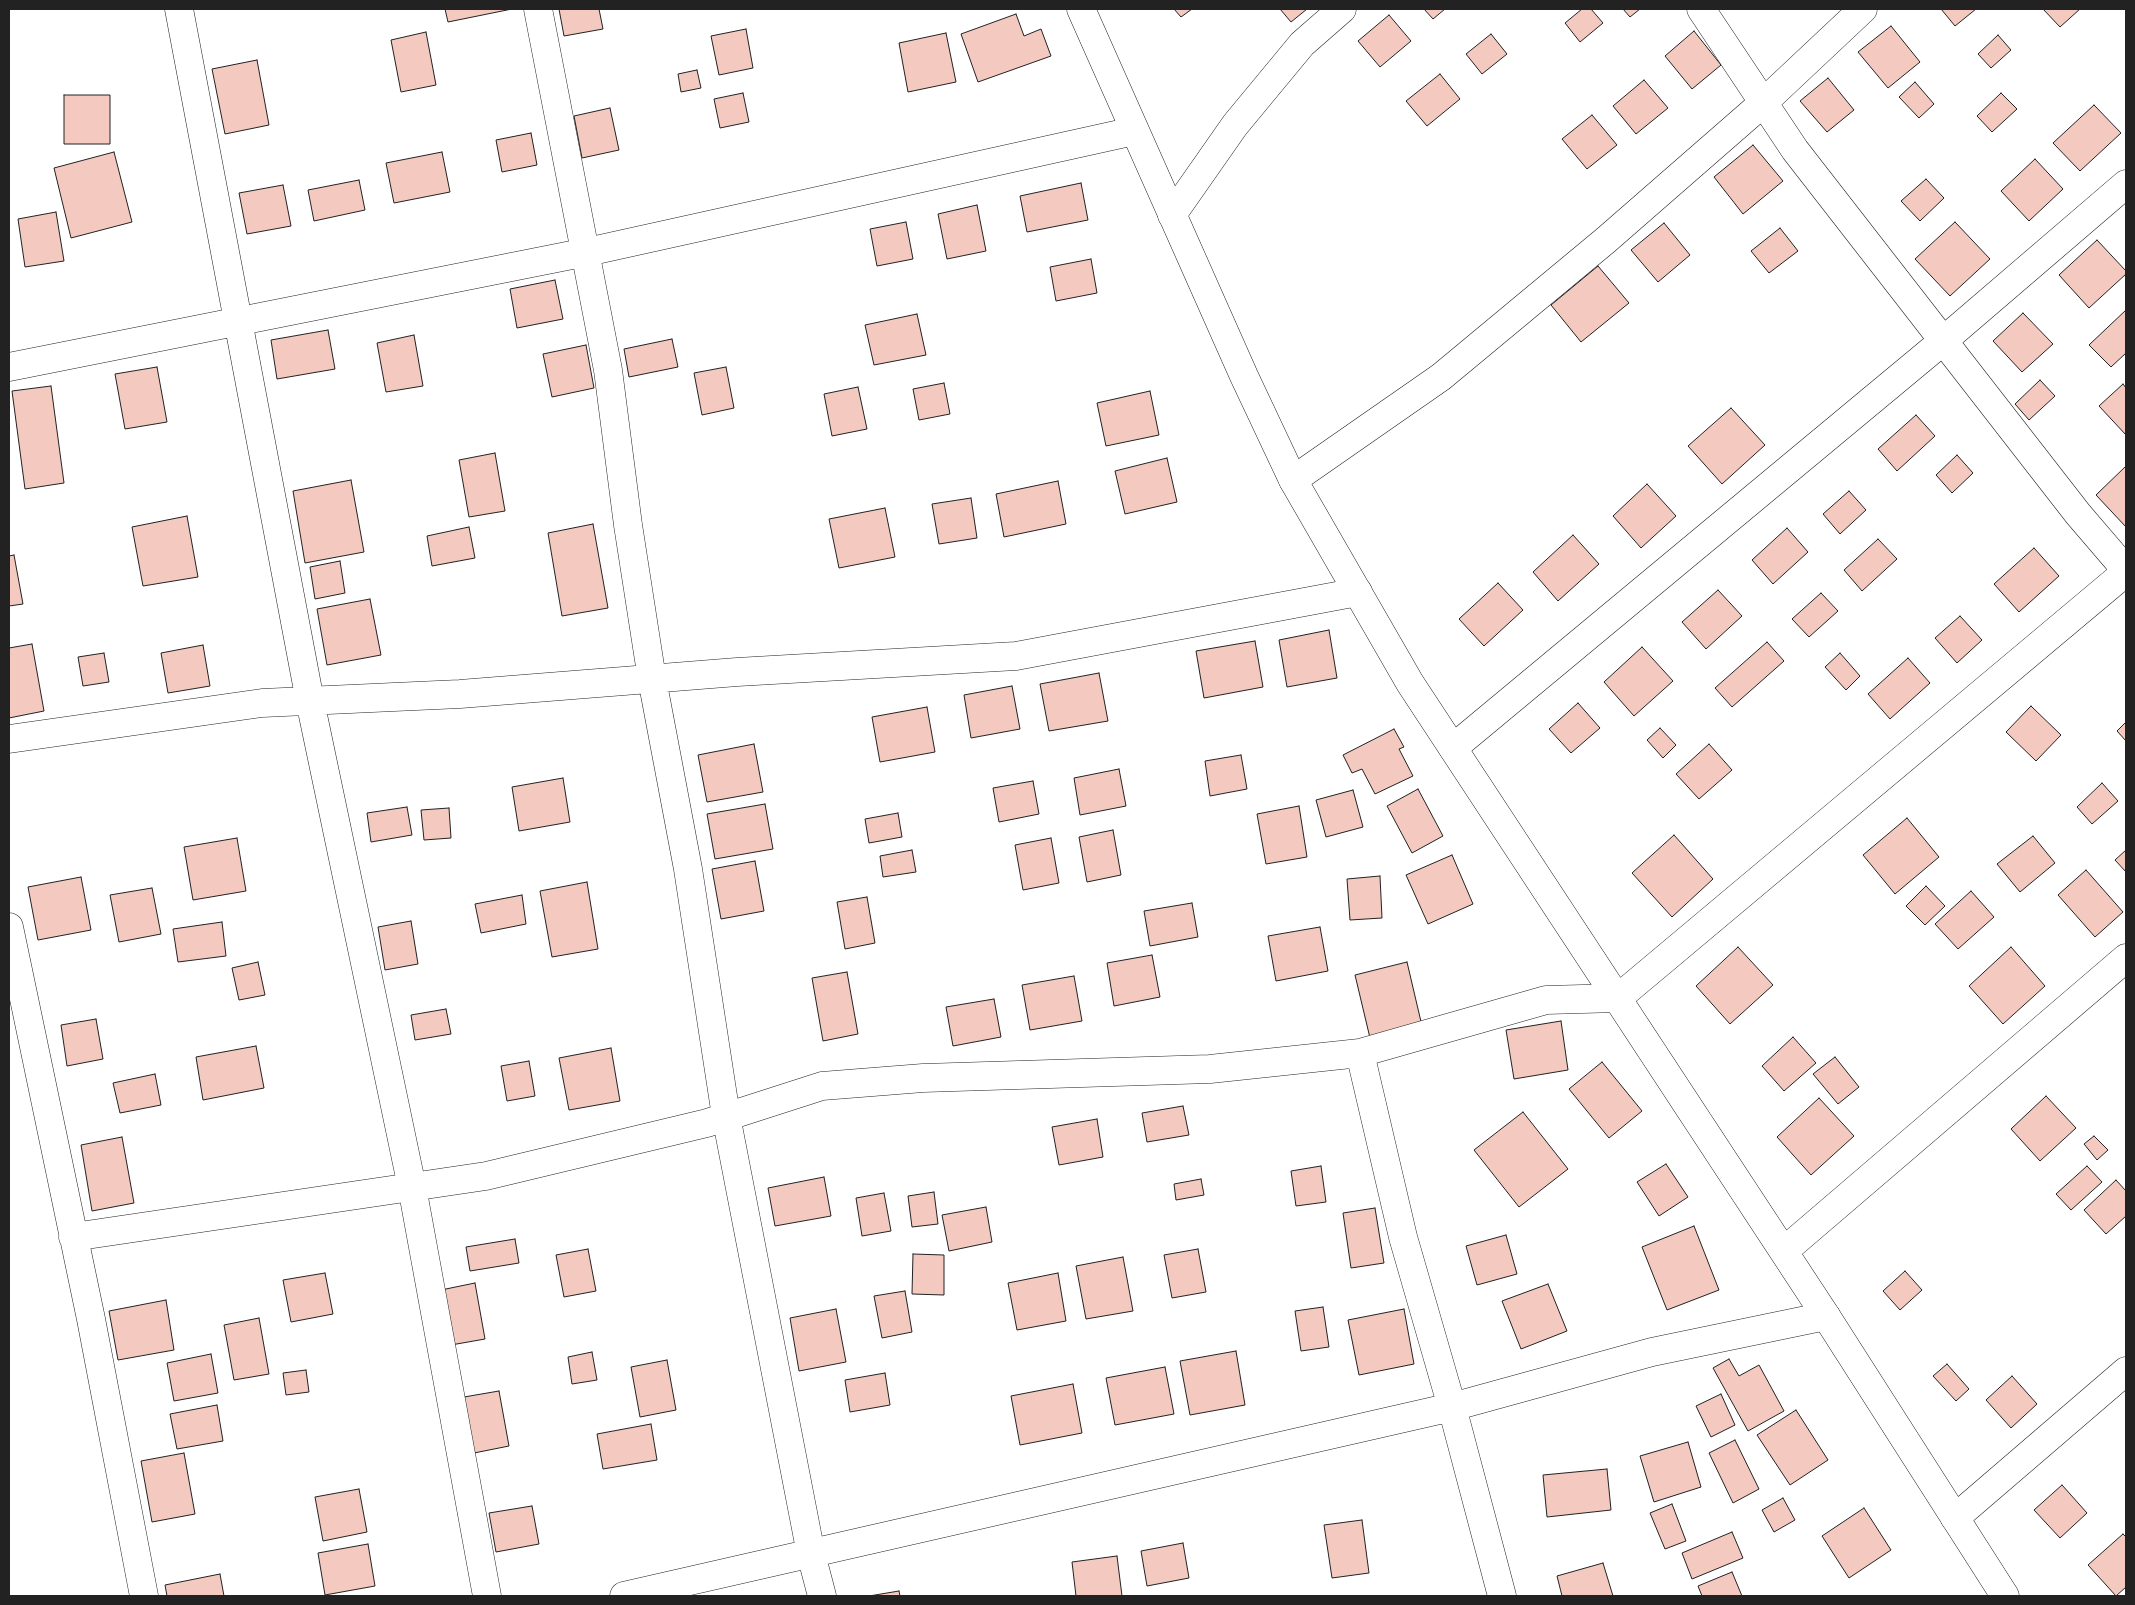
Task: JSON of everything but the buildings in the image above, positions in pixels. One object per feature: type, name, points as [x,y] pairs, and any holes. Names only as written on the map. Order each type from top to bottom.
[{"type":"street","points":[[179,9],[240,321],[310,701],[412,1187],[487,1596]]},
{"type":"street","points":[[538,9],[587,252],[608,370],[628,525],[652,679],[688,869],[726,1116],[811,1554],[822,1596]]},
{"type":"street","points":[[1080,9],[1244,376],[1293,480],[1410,683],[1826,1316],[2005,1596]]},
{"type":"street","points":[[1172,215],[1247,110],[1302,44],[1342,9]]},
{"type":"street","points":[[73,1237],[486,1176],[726,1116],[822,1086],[923,1078],[1210,1069],[1360,1053],[1546,1000],[1618,998],[2126,571],[2078,514],[1795,150],[1702,9]]},
{"type":"street","points":[[1293,480],[1441,377],[1606,240],[1763,103],[1863,9]]},
{"type":"street","points":[[9,367],[587,252],[1134,132]]},
{"type":"street","points":[[1453,748],[1943,341],[2126,184]]},
{"type":"street","points":[[9,739],[262,703],[460,694],[652,679],[1016,656],[1358,592]]},
{"type":"street","points":[[9,927],[144,1596]]},
{"type":"street","points":[[1784,1252],[2126,958]]},
{"type":"street","points":[[1360,1053],[1403,1237],[1452,1407],[1502,1596]]},
{"type":"street","points":[[624,1596],[1452,1407],[1652,1352],[1826,1316]]},
{"type":"street","points":[[1955,1518],[2126,1371]]}]
